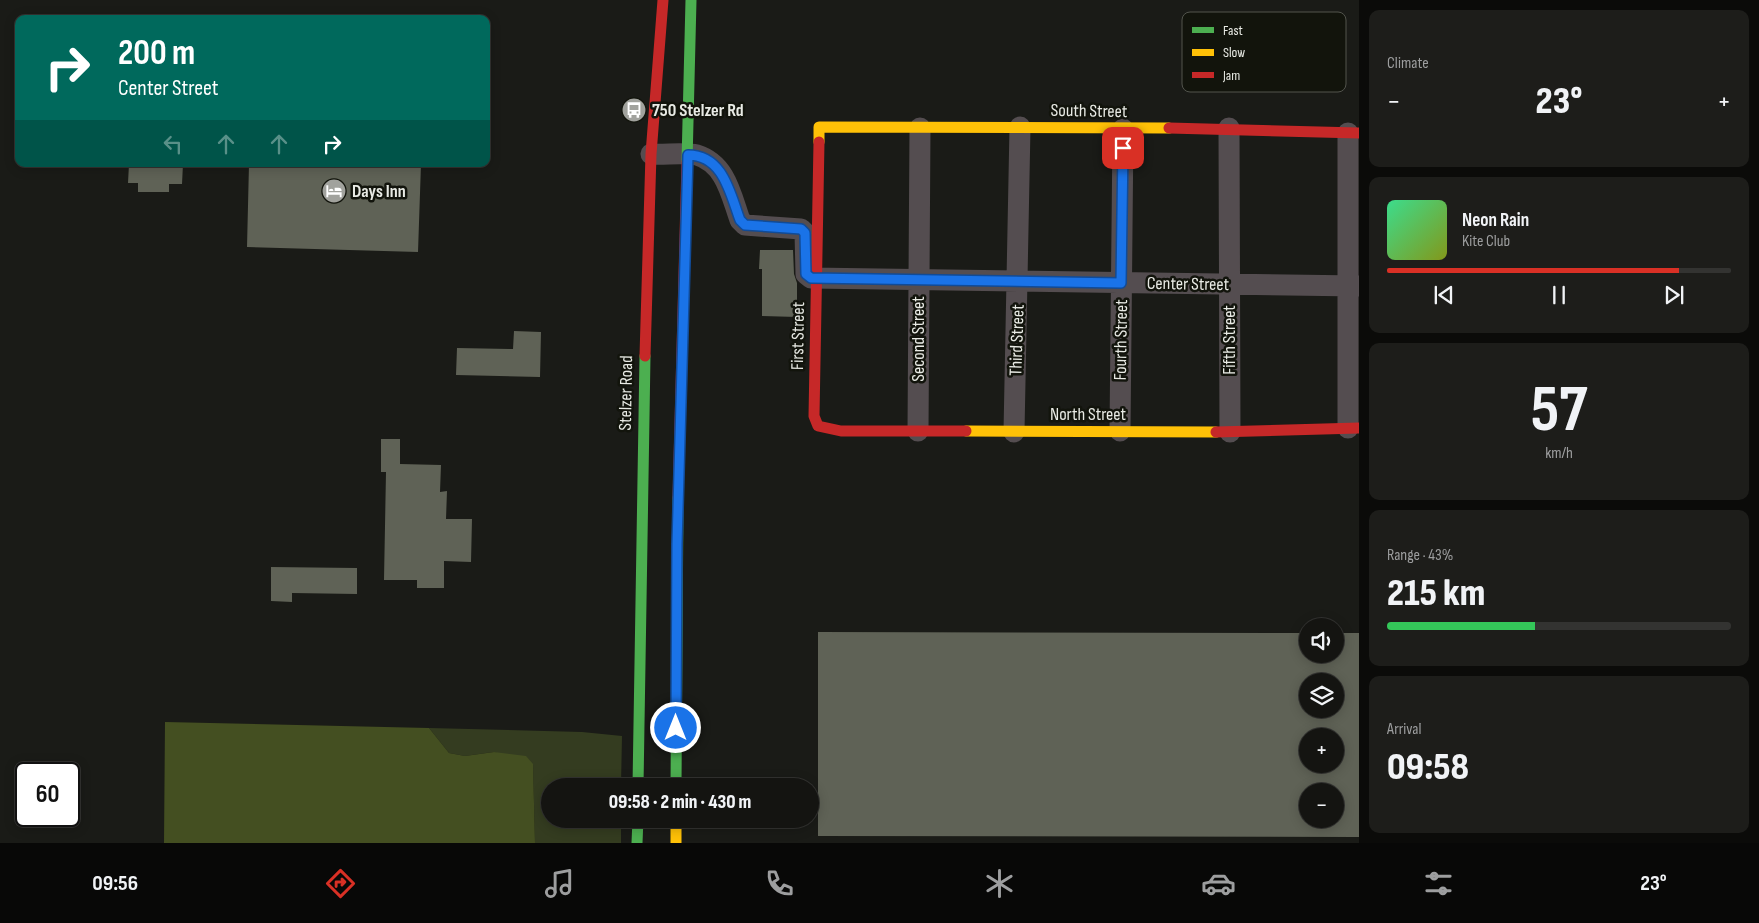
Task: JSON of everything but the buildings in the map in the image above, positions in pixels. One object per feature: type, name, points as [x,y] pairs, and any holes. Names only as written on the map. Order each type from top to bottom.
[{"type":"main road","name":"Stelzer Road","points":[[638,778],[646,277],[651,154],[662,0]]},
{"type":"main road","points":[[676,778],[677,544],[691,0]]},
{"type":"main road","name":"South Street","points":[[819,127],[1229,128],[1354,133]]},
{"type":"main road","name":"First Street","points":[[818,426],[814,416],[819,127]]},
{"type":"main road","name":"North Street","points":[[818,426],[840,431],[1014,432],[1230,432],[1354,428]]},
{"type":"main road","points":[[638,828],[638,843]]},
{"type":"main road","points":[[676,828],[676,843]]},
{"type":"street","name":"Third Street","points":[[1014,432],[1019,282],[1020,127]]},
{"type":"street","name":"Second Street","points":[[918,431],[920,128]]},
{"type":"street","name":"Fifth Street","points":[[1229,128],[1230,432]]},
{"type":"street","name":"Fourth Street","points":[[1120,431],[1123,129]]},
{"type":"street","points":[[1354,133],[1354,428]]},
{"type":"street","points":[[651,154],[696,155],[712,162],[724,175],[740,220],[745,225],[801,229],[805,233],[806,274],[811,278],[817,279]]},
{"type":"street","name":"Center Street","points":[[817,279],[1353,286]]},
{"type":"green space","points":[[165,722],[429,728],[449,753],[465,756],[494,752],[526,756],[533,764],[535,843],[164,843]]},
{"type":"green space","points":[[429,728],[582,732],[622,736],[621,778],[541,778],[541,828],[621,828],[621,843],[535,843],[533,765],[494,752],[465,756],[449,753]]},
{"type":"traffic: fast","points":[[687,162],[691,0]]},
{"type":"traffic: fast","points":[[638,778],[645,356]]},
{"type":"traffic: fast","points":[[676,778],[678,498]]},
{"type":"traffic: fast","points":[[637,843],[638,828]]},
{"type":"traffic: slow","points":[[819,142],[819,127],[1169,128]]},
{"type":"traffic: slow","points":[[966,431],[1216,432]]},
{"type":"traffic: slow","points":[[676,828],[676,843]]},
{"type":"traffic: jam","points":[[645,356],[651,154],[663,0]]},
{"type":"traffic: jam","points":[[1169,128],[1359,133]]},
{"type":"traffic: jam","points":[[819,142],[814,416],[818,426],[841,431],[966,431]]},
{"type":"traffic: jam","points":[[678,498],[687,162]]},
{"type":"traffic: jam","points":[[1216,432],[1359,428]]},
{"type":"place","name":"750 Stelzer Rd","points":[[634,110]]},
{"type":"place","name":"Days Inn","points":[[334,191]]},
{"type":"route","points":[[676,728],[677,544],[688,155],[696,155],[712,162],[724,175],[740,220],[745,225],[752,227],[796,227],[801,229],[805,233],[806,274],[811,278],[1121,283],[1123,148]]}]
